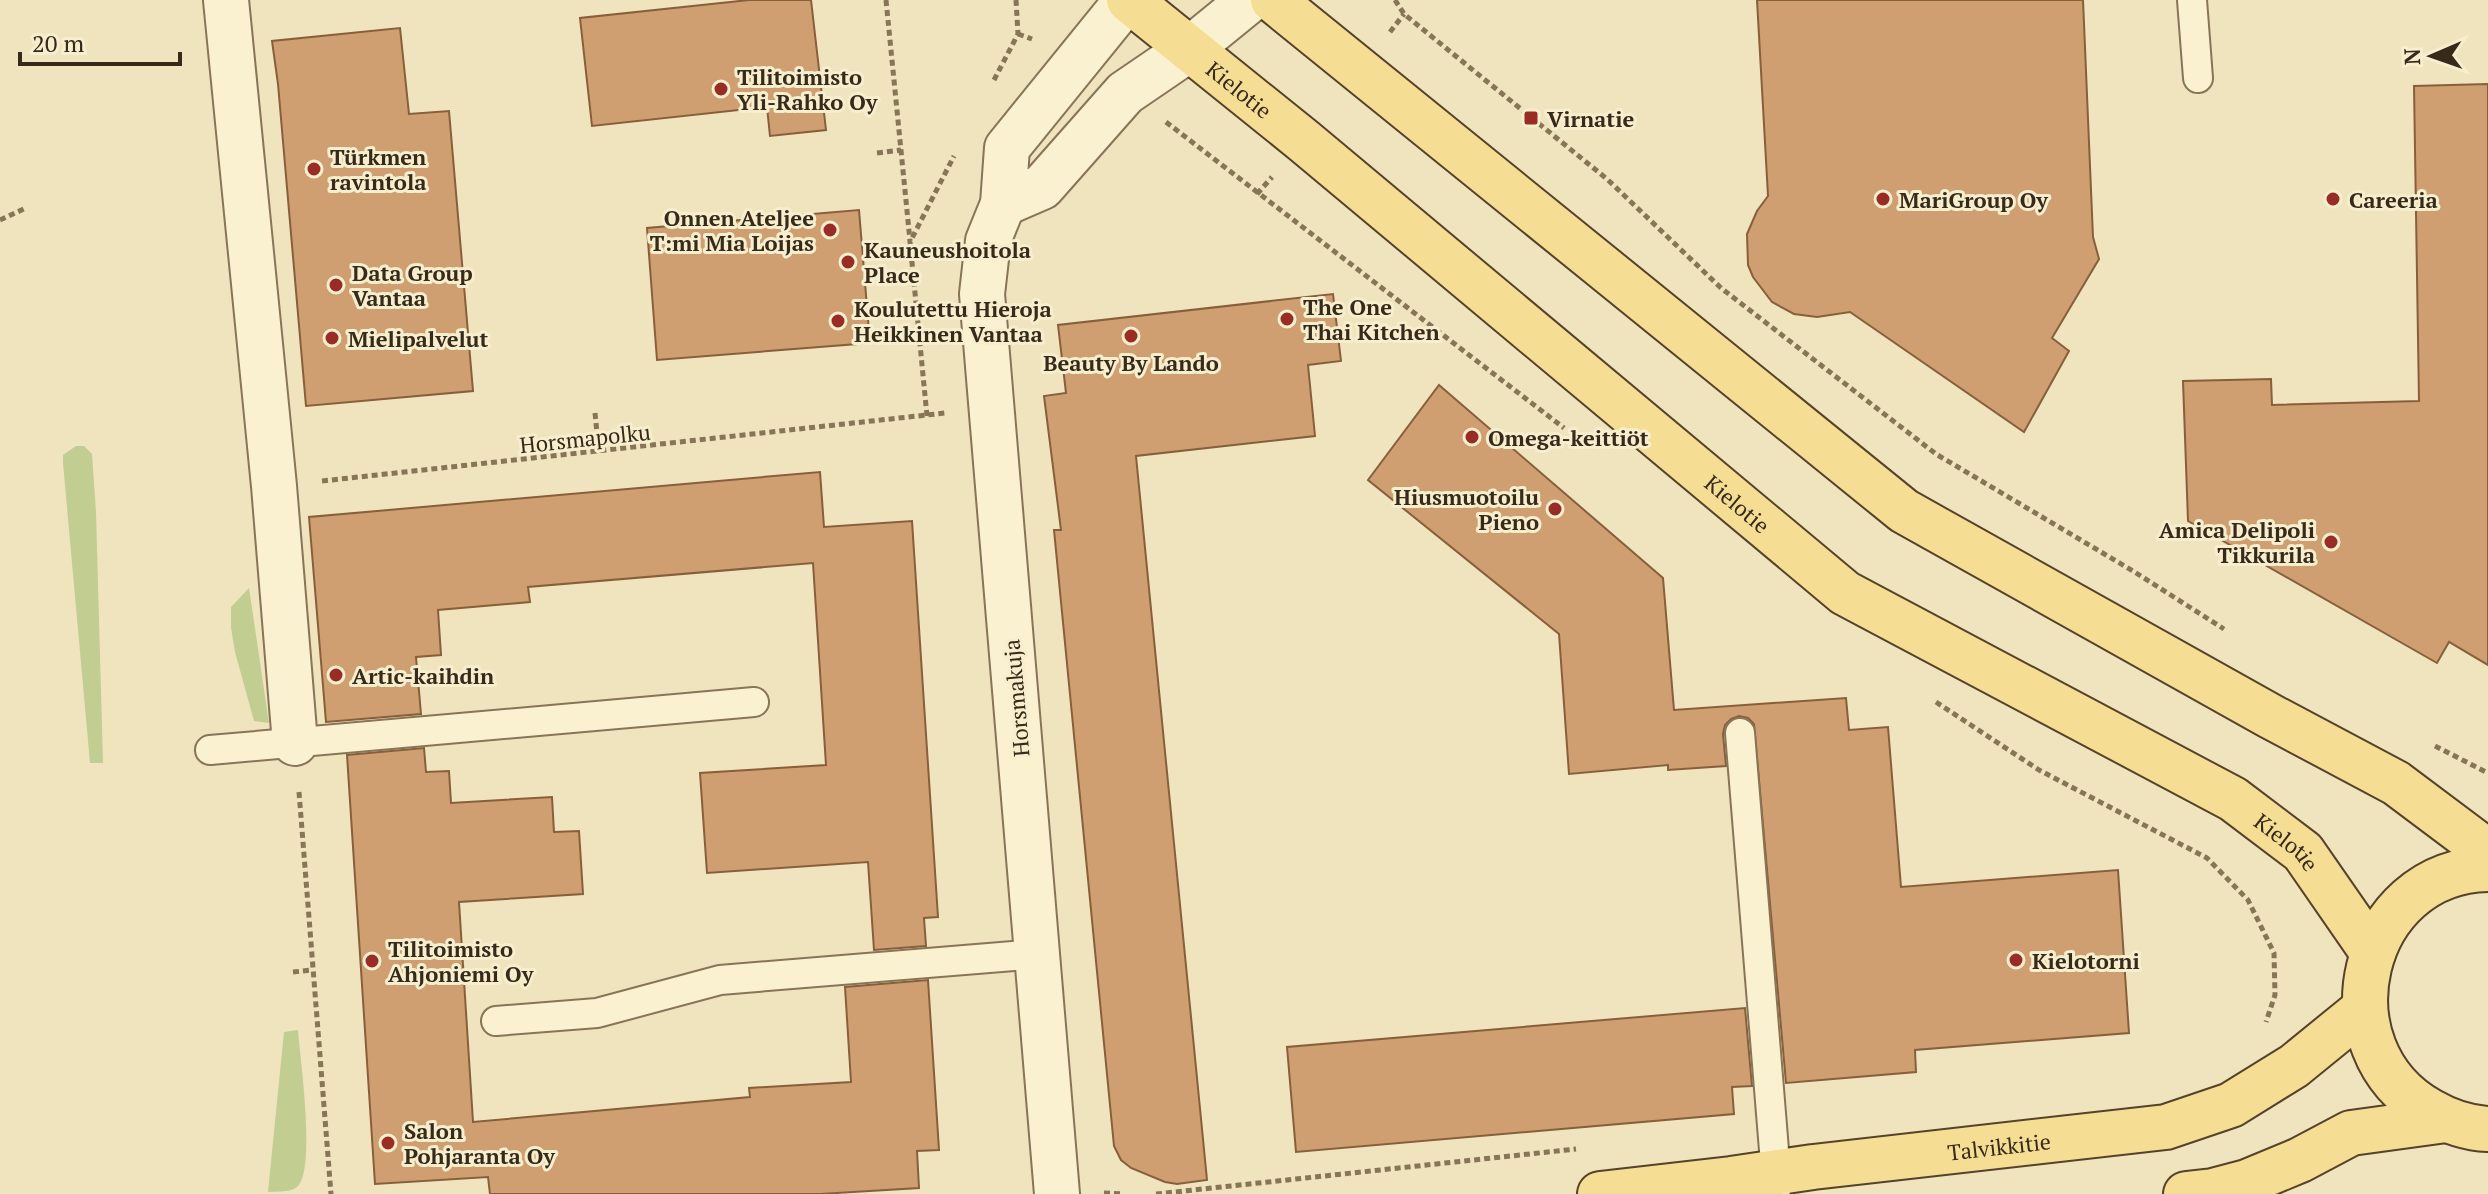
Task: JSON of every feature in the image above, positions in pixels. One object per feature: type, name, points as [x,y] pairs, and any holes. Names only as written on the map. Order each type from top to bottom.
[{"type":"main road","name":"Kielotie","points":[[1128,0],[1191,48],[1845,593],[2233,799],[2303,852],[2373,953]]},
{"type":"main road","points":[[1273,0],[1904,511],[2396,783],[2488,852]]},
{"type":"main road","points":[[2467,1124],[2415,1103],[2389,1076],[2374,1051],[2363,993],[2373,953],[2402,906],[2418,892],[2455,873],[2488,869]]},
{"type":"main road","name":"Talvikkitie","points":[[1600,1194],[1795,1182],[2166,1127],[2231,1105],[2294,1066],[2364,1009]]},
{"type":"main road","points":[[2186,1194],[2247,1182],[2300,1160],[2351,1133],[2467,1124]]},
{"type":"street","points":[[226,0],[274,486],[295,743]]},
{"type":"street","name":"Horsmakuja","points":[[1057,1194],[982,294],[988,241],[1003,204],[1007,148],[1128,0]]},
{"type":"street","points":[[1003,204],[1042,187],[1125,93],[1191,48],[1250,0]]},
{"type":"lane","points":[[2192,0],[2198,78]]},
{"type":"lane","points":[[210,750],[754,702]]},
{"type":"lane","points":[[1740,733],[1795,1182]]},
{"type":"lane","points":[[496,1021],[597,1013],[720,980],[1038,954]]},
{"type":"path","points":[[886,0],[910,242]]},
{"type":"path","points":[[1016,0],[1018,34]]},
{"type":"path","points":[[1395,0],[1404,14],[1607,179],[1721,288],[1936,454],[2226,630]]},
{"type":"path","points":[[877,153],[901,150]]},
{"type":"path","points":[[0,221],[26,208]]},
{"type":"path","points":[[595,413],[599,453]]},
{"type":"path","name":"Horsmapolku","points":[[274,486],[900,419]]},
{"type":"path","points":[[2428,742],[2486,770]]},
{"type":"path","points":[[295,743],[331,1194]]},
{"type":"path","points":[[293,972],[313,970]]},
{"type":"path","points":[[1108,1193],[1123,1194]]},
{"type":"green space","points":[[76,446],[84,446],[92,454],[103,763],[90,763],[63,463],[63,455]]},
{"type":"green space","points":[[249,588],[269,723],[254,721],[231,628],[231,607]]},
{"type":"green space","points":[[298,1030],[306,1136],[303,1175],[295,1188],[268,1192],[284,1032]]},
{"type":"building","points":[[749,0],[811,0],[826,130],[770,136],[767,107],[592,126],[580,18]]},
{"type":"building","points":[[1757,0],[2083,0],[2093,237],[2099,259],[2052,338],[2069,351],[2024,432],[1850,312],[1817,317],[1794,314],[1772,302],[1753,277],[1748,265],[1747,234],[1768,196]]},
{"type":"building","points":[[400,28],[409,114],[449,111],[473,391],[306,406],[272,41]]},
{"type":"building","points":[[2488,84],[2488,665],[2449,642],[2437,663],[2188,521],[2183,381],[2271,379],[2272,405],[2419,401],[2414,86]]},
{"type":"building","points":[[859,210],[870,343],[657,360],[647,228]]},
{"type":"building","points":[[1333,294],[1341,361],[1308,365],[1315,436],[1136,456],[1207,1180],[1177,1184],[1165,1182],[1131,1168],[1121,1160],[1114,1146],[1054,530],[1061,530],[1044,396],[1066,393],[1058,325]]},
{"type":"building","points":[[1439,385],[1663,578],[1674,710],[1846,698],[1849,730],[1888,727],[1901,887],[2118,870],[2129,1033],[1915,1050],[1916,1072],[1786,1083],[1754,724],[1748,718],[1739,716],[1725,725],[1726,766],[1668,770],[1668,765],[1569,774],[1559,634],[1368,480]]},
{"type":"building","points":[[820,472],[824,527],[912,521],[938,917],[924,918],[926,946],[874,950],[868,862],[707,873],[700,773],[826,765],[813,563],[528,587],[530,602],[438,610],[441,655],[416,657],[421,714],[326,722],[309,517]]},
{"type":"building","points":[[424,748],[426,772],[449,771],[451,803],[552,797],[554,832],[579,831],[583,894],[459,902],[473,1122],[750,1097],[749,1088],[851,1082],[845,987],[928,980],[939,1150],[917,1151],[919,1188],[820,1194],[490,1194],[488,1177],[375,1184],[347,755]]},
{"type":"building","points":[[1745,1008],[1752,1086],[1732,1087],[1734,1114],[1296,1152],[1287,1047]]},
{"type":"place","name":"Tilitoimisto Yli-Rahko Oy","points":[[721,89]]},
{"type":"place","name":"Virnatie","points":[[1531,118]]},
{"type":"place","name":"Türkmen ravintola","points":[[314,169]]},
{"type":"place","name":"MariGroup Oy","points":[[1883,199]]},
{"type":"place","name":"Careeria","points":[[2333,199]]},
{"type":"place","name":"Onnen Ateljee T:mi Mia Loijas","points":[[830,230]]},
{"type":"place","name":"Kauneushoitola Place","points":[[848,262]]},
{"type":"place","name":"Data Group Vantaa","points":[[336,285]]},
{"type":"place","name":"The One Thai Kitchen","points":[[1287,319]]},
{"type":"place","name":"Koulutettu Hieroja Heikkinen Vantaa","points":[[838,321]]},
{"type":"place","name":"Beauty By Lando","points":[[1131,336]]},
{"type":"place","name":"Mielipalvelut","points":[[332,338]]},
{"type":"place","name":"Omega-keittiöt","points":[[1472,437]]},
{"type":"place","name":"Hiusmuotoilu Pieno","points":[[1555,509]]},
{"type":"place","name":"Amica Delipoli Tikkurila","points":[[2331,542]]},
{"type":"place","name":"Artic-kaihdin","points":[[336,675]]},
{"type":"place","name":"Kielotorni","points":[[2016,960]]},
{"type":"place","name":"Tilitoimisto Ahjoniemi Oy","points":[[372,961]]},
{"type":"place","name":"Salon Pohjaranta Oy","points":[[388,1143]]}]
